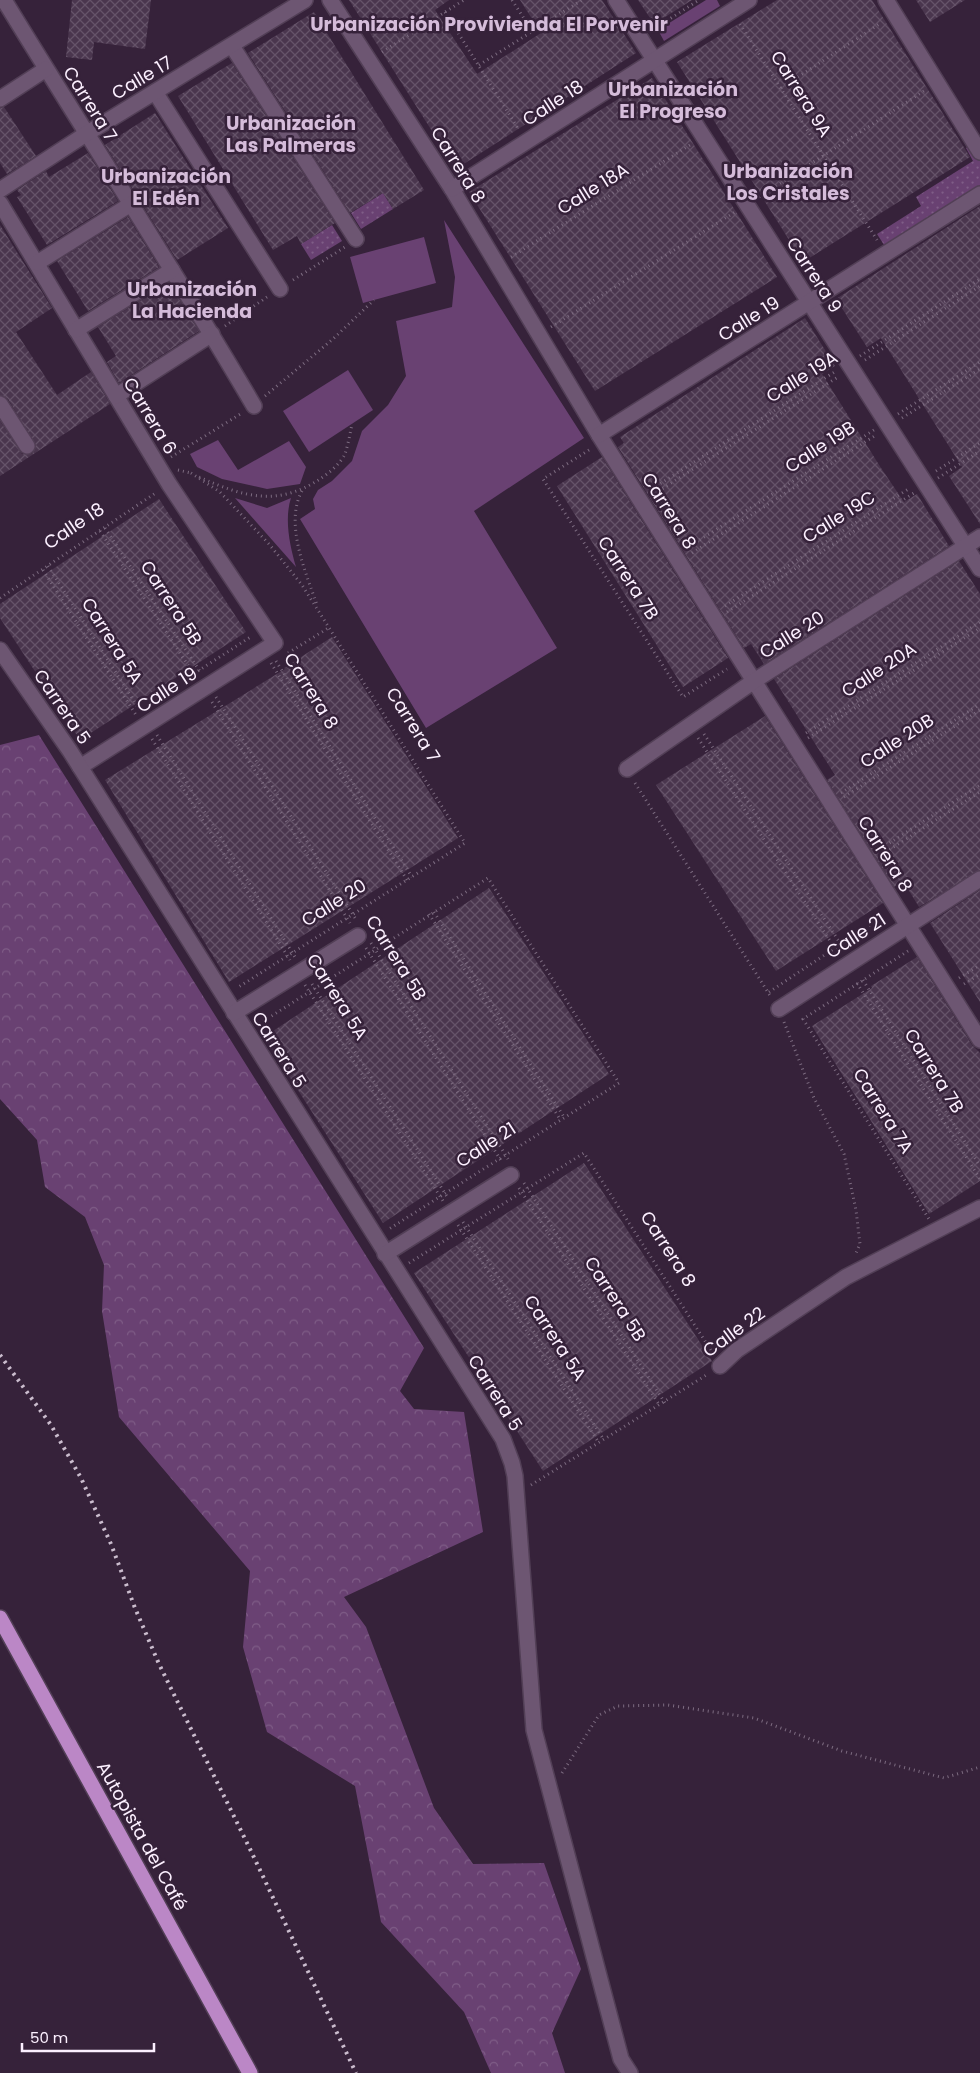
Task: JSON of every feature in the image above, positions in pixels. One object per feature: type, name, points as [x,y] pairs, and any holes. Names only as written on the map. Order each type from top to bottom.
[{"type":"highway","name":"Autopista del Café","points":[[0,1618],[250,2073]]},
{"type":"street","name":"Carrera 7","points":[[4,0],[212,334],[254,406]]},
{"type":"street","name":"Calle 17","points":[[0,190],[86,134],[305,0]]},
{"type":"street","name":"Carrera 8","points":[[330,0],[452,189],[599,436],[980,1040]]},
{"type":"street","name":"Carrera 9","points":[[616,0],[980,569]]},
{"type":"street","name":"Calle 18","points":[[452,189],[750,0]]},
{"type":"street","points":[[886,0],[980,152]]},
{"type":"street","points":[[232,46],[356,239]]},
{"type":"street","points":[[0,99],[46,69]]},
{"type":"street","points":[[156,92],[280,289]]},
{"type":"street","name":"Calle 19","points":[[599,436],[980,194]]},
{"type":"street","name":"Carrera 6","points":[[0,203],[158,466],[270,646]]},
{"type":"street","points":[[36,263],[131,204]]},
{"type":"street","points":[[76,330],[172,270]]},
{"type":"street","points":[[116,396],[212,334]]},
{"type":"street","points":[[0,404],[27,446]]},
{"type":"street","name":"Calle 20","points":[[627,769],[754,681],[980,537]]},
{"type":"street","name":"Calle 19","points":[[80,767],[270,646]]},
{"type":"street","name":"Carrera 5","points":[[0,650],[80,767],[503,1439],[515,1476],[534,1730],[622,2059],[630,2073]]},
{"type":"street","name":"Calle 21","points":[[779,1008],[980,879]]},
{"type":"street","points":[[234,1014],[362,933]]},
{"type":"street","points":[[385,1254],[453,1212],[513,1171]]},
{"type":"street","name":"Calle 22","points":[[720,1366],[737,1350],[846,1277],[980,1208]]},
{"type":"path","points":[[368,60],[464,0]]},
{"type":"path","points":[[512,0],[532,31]]},
{"type":"path","points":[[478,65],[582,0]]},
{"type":"path","points":[[640,38],[699,0]]},
{"type":"path","name":"Carrera 9A","points":[[732,11],[886,254]]},
{"type":"path","points":[[445,12],[527,142]]},
{"type":"path","points":[[780,88],[895,14]]},
{"type":"path","name":"Calle 18A","points":[[498,265],[703,136]]},
{"type":"path","name":"Calle 19A","points":[[850,366],[980,279]]},
{"type":"path","name":"Calle 19A","points":[[640,500],[850,366],[980,286]]},
{"type":"path","points":[[158,466],[254,406],[333,340],[374,300]]},
{"type":"path","name":"Calle 19B","points":[[677,559],[980,362]]},
{"type":"path","name":"Calle 19B","points":[[887,424],[980,369]]},
{"type":"path","points":[[158,466],[191,473],[225,488],[267,498],[302,490],[327,475],[344,456],[352,424]]},
{"type":"path","name":"Carrera 7B","points":[[599,436],[594,447],[543,479],[683,697]]},
{"type":"path","name":"Calle 19C","points":[[714,617],[925,483],[980,443]]},
{"type":"path","name":"Calle 19C","points":[[714,617],[925,483],[980,451]]},
{"type":"path","points":[[191,473],[220,492],[269,544],[302,585],[319,610]]},
{"type":"path","name":"Calle 18","points":[[0,598],[169,484]]},
{"type":"path","points":[[302,490],[296,501],[296,528],[300,558],[319,610]]},
{"type":"path","name":"Carrera 5B","points":[[105,528],[352,914],[362,933],[369,953],[500,1158],[528,1189],[665,1403]]},
{"type":"path","name":"Carrera 5B","points":[[100,531],[206,687],[347,918],[375,950],[506,1155],[522,1193],[660,1406]]},
{"type":"path","name":"Carrera 5A","points":[[48,566],[287,956],[315,988],[445,1193],[461,1230],[599,1444]]},
{"type":"path","name":"Carrera 5A","points":[[43,570],[147,726],[292,952],[310,992],[440,1196],[466,1226],[604,1440]]},
{"type":"path","name":"Carrera 7","points":[[319,610],[466,843]]},
{"type":"path","name":"Calle 20A","points":[[794,744],[980,622]]},
{"type":"path","name":"Calle 20A","points":[[794,744],[980,628]]},
{"type":"path","name":"Carrera 8","points":[[270,646],[276,661],[412,877]]},
{"type":"path","name":"Carrera 8","points":[[270,646],[271,664],[407,880]]},
{"type":"path","name":"Calle 20","points":[[683,697],[741,661]]},
{"type":"path","name":"Calle 20B","points":[[830,803],[980,704]]},
{"type":"path","name":"Calle 20B","points":[[830,803],[980,710]]},
{"type":"path","points":[[704,734],[840,943]]},
{"type":"path","points":[[698,738],[834,947]]},
{"type":"path","points":[[867,861],[980,785]]},
{"type":"path","points":[[867,861],[980,792]]},
{"type":"path","name":"Calle 20","points":[[223,996],[466,843]]},
{"type":"path","name":"Calle 21","points":[[375,1238],[619,1083],[488,878],[434,912]]},
{"type":"path","name":"Calle 21","points":[[768,992],[840,943],[897,908]]},
{"type":"path","points":[[246,1032],[434,912],[564,1117]]},
{"type":"path","points":[[429,914],[560,1120]]},
{"type":"path","points":[[857,983],[919,944]]},
{"type":"path","points":[[946,986],[980,965]]},
{"type":"path","name":"Carrera 7B","points":[[863,980],[980,1166]]},
{"type":"path","name":"Carrera 7B","points":[[857,983],[980,1179]]},
{"type":"path","name":"Carrera 7A","points":[[857,983],[803,1019],[932,1224]]},
{"type":"path","name":"Carrera 8","points":[[528,1189],[584,1153],[720,1366]]},
{"type":"path","points":[[396,1271],[528,1189]]},
{"type":"path","name":"Calle 22","points":[[516,1494],[665,1403],[720,1366]]},
{"type":"path","points":[[550,1790],[599,1715],[618,1706],[668,1705],[754,1718],[842,1751],[944,1778],[980,1767]]},
{"type":"green space","points":[[706,0],[717,0],[720,6],[664,41],[658,30]]},
{"type":"green space","points":[[971,145],[980,161],[980,191],[888,251],[877,234],[921,206],[916,197],[973,161],[966,148]]},
{"type":"green space","points":[[383,193],[393,209],[361,229],[351,213]]},
{"type":"green space","points":[[444,220],[584,438],[474,511],[557,648],[426,728],[300,519],[315,509],[313,499],[318,490],[332,481],[352,461],[362,431],[388,405],[406,376],[396,321],[452,307],[455,277]]},
{"type":"green space","points":[[332,225],[342,241],[311,260],[301,244]]},
{"type":"green space","points":[[424,237],[436,283],[363,303],[350,257]]},
{"type":"green space","points":[[348,370],[373,410],[309,452],[283,411]]},
{"type":"green space","points":[[218,440],[238,470],[289,441],[306,467],[300,484],[267,489],[222,479],[197,467],[190,454]]},
{"type":"green space","points":[[235,498],[267,508],[291,498],[288,524],[296,567]]},
{"type":"green space","points":[[39,735],[424,1348],[400,1391],[414,1409],[464,1412],[483,1532],[344,1597],[366,1627],[434,1808],[473,1864],[544,1863],[581,1969],[552,2033],[565,2073],[491,2073],[464,2012],[381,1922],[355,1786],[267,1732],[243,1647],[250,1571],[119,1417],[102,1311],[104,1265],[85,1217],[45,1187],[37,1140],[0,1099],[0,745]]},
{"type":"building","points":[[72,0],[151,0],[145,49],[94,42],[92,60],[66,57]]},
{"type":"building","points":[[349,0],[449,0],[435,10],[477,74],[541,33],[520,0],[602,0],[636,53],[456,169]]},
{"type":"building","points":[[638,0],[692,0],[654,24]]},
{"type":"building","points":[[777,0],[872,0],[970,157],[803,262],[677,62]]},
{"type":"building","points":[[916,0],[965,0],[930,22]]},
{"type":"building","points":[[314,12],[424,190],[393,209],[383,193],[350,213],[248,53]]},
{"type":"building","points":[[232,63],[335,223],[301,244],[297,236],[273,250],[178,96]]},
{"type":"building","points":[[652,78],[777,277],[595,391],[469,192]]},
{"type":"building","points":[[4,107],[36,156],[7,174],[0,163],[0,108]]},
{"type":"building","points":[[155,113],[228,228],[177,260],[105,145]]},
{"type":"building","points":[[88,153],[118,201],[47,245],[17,197],[21,195],[17,190],[46,171],[49,177]]},
{"type":"building","points":[[980,206],[980,524],[949,476],[962,467],[881,338],[867,347],[836,299]]},
{"type":"building","points":[[128,217],[159,267],[88,311],[57,261]]},
{"type":"building","points":[[0,225],[52,308],[16,332],[57,395],[91,372],[110,404],[0,476],[0,421],[22,454],[32,454],[36,446],[8,399],[0,395]]},
{"type":"building","points":[[169,283],[199,331],[119,383],[107,362],[116,356],[98,327]]},
{"type":"building","points":[[805,318],[835,366],[822,374],[881,468],[904,502],[917,494],[949,546],[764,664],[751,644],[744,648],[618,447],[624,443],[620,437]]},
{"type":"building","points":[[602,457],[728,658],[683,687],[557,486]]},
{"type":"building","points":[[159,499],[246,632],[80,740],[0,618],[0,604]]},
{"type":"building","points":[[959,561],[980,594],[980,870],[919,907],[903,881],[894,887],[827,780],[835,775],[774,679]]},
{"type":"building","points":[[332,637],[458,838],[229,982],[105,780],[285,669]]},
{"type":"building","points":[[765,716],[883,903],[776,971],[656,785]]},
{"type":"building","points":[[489,888],[609,1074],[383,1223],[264,1037]]},
{"type":"building","points":[[980,890],[980,1002],[930,923]]},
{"type":"building","points":[[917,957],[972,1045],[980,1053],[980,1181],[929,1214],[812,1026]]},
{"type":"building","points":[[584,1163],[712,1361],[543,1471],[414,1273]]},
{"type":"railway","points":[[0,1355],[51,1425],[81,1478],[111,1544],[159,1664],[250,1849],[356,2073]]},
{"type":"district","name":"Urbanización Provivienda El Porvenir","points":[[489,24]]},
{"type":"district","name":"Urbanización El Progreso","points":[[673,100]]},
{"type":"district","name":"Urbanización Las Palmeras","points":[[291,134]]},
{"type":"district","name":"Urbanización Los Cristales","points":[[788,182]]},
{"type":"district","name":"Urbanización El Edén","points":[[166,187]]},
{"type":"district","name":"Urbanización La Hacienda","points":[[192,300]]}]
